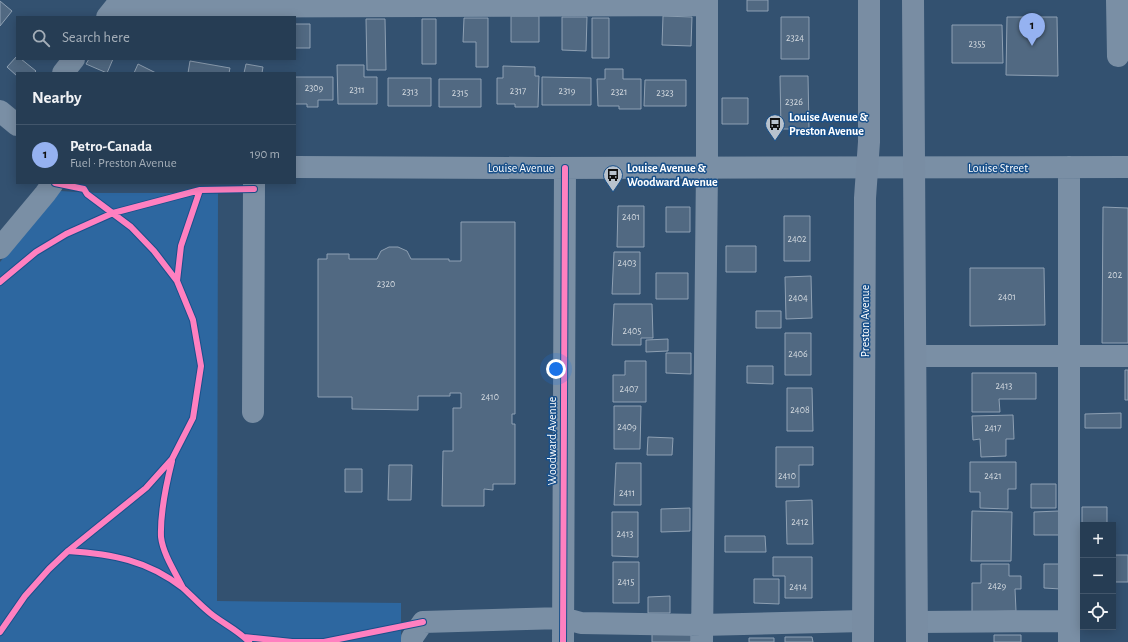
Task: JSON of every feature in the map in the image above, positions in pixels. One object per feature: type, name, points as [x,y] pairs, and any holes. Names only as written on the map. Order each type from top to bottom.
[{"type":"main road","name":"Preston Avenue","points":[[863,632],[869,0]]},
{"type":"main road","points":[[913,0],[917,632]]},
{"type":"street","points":[[1117,0],[1118,56]]},
{"type":"street","points":[[108,16],[115,7],[707,3],[707,168],[702,633]]},
{"type":"street","points":[[64,72],[73,60]]},
{"type":"street","points":[[0,111],[16,124]]},
{"type":"street","name":"Louise Avenue","points":[[296,167],[867,168]]},
{"type":"street","points":[[917,632],[1069,631],[1069,167]]},
{"type":"street","name":"Louise Street","points":[[867,168],[1128,167]]},
{"type":"street","name":"Woodward Avenue","points":[[563,642],[564,168]]},
{"type":"street","points":[[0,248],[52,184]]},
{"type":"street","points":[[253,412],[254,184]]},
{"type":"street","points":[[916,356],[1128,356]]},
{"type":"street","points":[[412,642],[412,638],[423,622],[563,618],[581,623],[702,633],[863,632]]},
{"type":"shaded area","points":[[60,191],[97,193],[218,193],[217,601],[401,603],[401,642],[0,642],[0,262]]},
{"type":"building","points":[[747,0],[768,0],[768,11],[747,11]]},
{"type":"building","points":[[0,1],[12,11],[0,26]]},
{"type":"building","points":[[511,16],[539,16],[539,42],[511,42]]},
{"type":"building","points":[[663,16],[692,17],[691,46],[662,45]]},
{"type":"building","points":[[562,17],[587,17],[586,51],[562,50]]},
{"type":"building","points":[[781,17],[809,17],[809,59],[781,59]]},
{"type":"building","points":[[1007,17],[1057,17],[1058,76],[1006,75]]},
{"type":"building","points":[[464,18],[488,18],[488,67],[476,67],[476,42],[463,42]]},
{"type":"building","points":[[592,18],[609,18],[609,58],[592,58]]},
{"type":"building","points":[[366,19],[385,19],[386,70],[367,70]]},
{"type":"building","points":[[422,19],[436,19],[436,64],[422,64]]},
{"type":"building","points":[[296,24],[310,24],[310,48],[296,48]]},
{"type":"building","points":[[952,25],[1002,25],[1003,63],[952,63]]},
{"type":"building","points":[[16,57],[16,60],[22,60],[36,71],[16,72],[16,75],[7,67]]},
{"type":"building","points":[[88,60],[113,60],[107,72],[86,64]]},
{"type":"building","points":[[190,61],[230,68],[229,72],[188,72]]},
{"type":"building","points":[[138,64],[154,72],[134,72]]},
{"type":"building","points":[[246,64],[263,67],[262,72],[244,72]]},
{"type":"building","points":[[337,65],[364,65],[364,77],[377,77],[377,104],[338,104]]},
{"type":"building","points":[[503,66],[535,67],[535,76],[539,76],[538,107],[515,107],[515,104],[497,104],[497,78],[503,78]]},
{"type":"building","points":[[605,69],[623,69],[623,79],[641,79],[641,109],[619,109],[619,106],[598,106],[597,79],[605,79]]},
{"type":"building","points":[[780,76],[808,76],[809,129],[781,129]]},
{"type":"building","points":[[296,77],[333,77],[333,100],[318,100],[318,107],[307,107],[307,104],[296,104]]},
{"type":"building","points":[[542,77],[591,78],[591,105],[542,105]]},
{"type":"building","points":[[388,78],[431,78],[431,106],[388,106]]},
{"type":"building","points":[[439,79],[481,79],[481,107],[439,107]]},
{"type":"building","points":[[645,80],[686,80],[686,106],[644,106]]},
{"type":"building","points":[[722,98],[748,98],[748,124],[722,124]]},
{"type":"building","points":[[618,206],[644,206],[644,247],[617,247]]},
{"type":"building","points":[[666,207],[690,207],[690,232],[666,232]]},
{"type":"building","points":[[1103,207],[1128,208],[1128,343],[1102,343]]},
{"type":"building","points":[[784,216],[810,216],[810,261],[784,261]]},
{"type":"building","points":[[461,222],[515,222],[515,414],[512,414],[512,424],[515,424],[515,484],[493,484],[493,490],[484,489],[484,506],[442,506],[443,451],[453,451],[453,408],[461,408],[461,393],[450,393],[450,396],[418,396],[418,410],[352,409],[352,397],[318,397],[318,259],[327,259],[327,254],[349,254],[349,259],[377,259],[381,251],[389,247],[398,247],[407,251],[411,259],[449,259],[449,261],[461,261]]},
{"type":"building","points":[[726,246],[756,246],[756,272],[726,272]]},
{"type":"building","points":[[614,252],[640,252],[640,294],[612,294]]},
{"type":"building","points":[[970,268],[1044,268],[1045,325],[970,326]]},
{"type":"building","points":[[656,273],[688,273],[688,299],[656,299]]},
{"type":"building","points":[[811,276],[812,318],[786,319],[785,277]]},
{"type":"building","points":[[614,304],[652,304],[653,338],[641,338],[641,345],[612,345]]},
{"type":"building","points":[[756,311],[781,311],[781,328],[756,328]]},
{"type":"building","points":[[785,333],[811,333],[811,375],[785,375]]},
{"type":"building","points":[[668,339],[668,351],[646,352],[646,340]]},
{"type":"building","points":[[666,353],[691,353],[691,374],[666,373]]},
{"type":"building","points":[[625,361],[646,361],[646,402],[613,402],[613,375],[625,375]]},
{"type":"building","points":[[747,366],[773,366],[773,384],[747,383]]},
{"type":"building","points":[[1125,370],[1128,370],[1128,400],[1125,400]]},
{"type":"building","points":[[972,373],[1036,373],[1036,399],[999,399],[1000,412],[972,412]]},
{"type":"building","points":[[787,388],[812,388],[813,431],[787,431]]},
{"type":"building","points":[[614,406],[641,406],[640,449],[614,449]]},
{"type":"building","points":[[1121,413],[1121,428],[1085,428],[1085,414]]},
{"type":"building","points":[[1013,415],[1014,439],[1006,439],[1006,456],[981,457],[980,439],[973,440],[972,416]]},
{"type":"building","points":[[648,437],[673,438],[672,455],[647,455]]},
{"type":"building","points":[[776,447],[813,447],[813,465],[799,465],[799,487],[776,487]]},
{"type":"building","points":[[970,462],[1016,462],[1016,489],[1008,489],[1008,509],[980,508],[980,492],[970,492]]},
{"type":"building","points":[[616,463],[641,463],[641,505],[614,505]]},
{"type":"building","points":[[389,465],[412,465],[411,500],[388,500]]},
{"type":"building","points":[[345,469],[362,469],[362,492],[345,492]]},
{"type":"building","points":[[1031,484],[1056,484],[1056,508],[1031,508]]},
{"type":"building","points":[[812,500],[813,544],[787,544],[786,501]]},
{"type":"building","points":[[1082,507],[1107,507],[1107,522],[1082,522]]},
{"type":"building","points":[[690,508],[690,531],[661,532],[661,509]]},
{"type":"building","points":[[972,511],[1012,512],[1011,561],[971,561]]},
{"type":"building","points":[[1059,511],[1059,535],[1034,535],[1034,512]]},
{"type":"building","points":[[612,512],[638,512],[638,557],[612,556]]},
{"type":"building","points":[[725,536],[765,536],[766,552],[725,552]]},
{"type":"building","points":[[1116,555],[1128,555],[1128,582],[1116,582]]},
{"type":"building","points":[[773,557],[812,557],[812,598],[785,598],[785,576],[773,576]]},
{"type":"building","points":[[613,562],[639,562],[639,603],[613,603]]},
{"type":"building","points":[[981,564],[1009,564],[1009,576],[1021,576],[1021,589],[1015,589],[1016,611],[972,612],[972,583],[981,583]]},
{"type":"building","points":[[1044,564],[1061,564],[1061,589],[1044,588]]},
{"type":"building","points":[[754,579],[779,579],[779,604],[754,603]]},
{"type":"building","points":[[670,596],[670,613],[648,613],[648,597]]},
{"type":"building","points":[[691,633],[691,642],[652,642],[652,634]]},
{"type":"building","points":[[994,635],[1021,635],[1021,642],[994,642]]},
{"type":"building","points":[[785,637],[812,637],[813,642],[785,642]]},
{"type":"building","points":[[749,638],[774,638],[774,642],[749,642]]},
{"type":"cycle path","points":[[563,642],[565,168]]},
{"type":"cycle path","points":[[0,632],[25,596],[49,569],[68,551],[146,488],[172,459],[193,418],[201,366],[193,320],[177,281],[154,251],[131,227],[87,194],[84,189],[60,184]]},
{"type":"cycle path","points":[[0,282],[36,252],[66,234],[113,213],[200,190],[254,189]]},
{"type":"cycle path","points":[[177,281],[181,246],[200,190]]},
{"type":"cycle path","points":[[172,461],[162,508],[161,537],[167,556],[183,588]]},
{"type":"cycle path","points":[[68,551],[99,554],[128,560],[170,578],[210,613],[249,642]]},
{"type":"cycle path","points":[[324,642],[423,622]]},
{"type":"cycle path","points":[[244,637],[292,642],[325,642]]},
{"type":"place","name":"Petro-Canada","points":[[1032,46]]},
{"type":"place","name":"Louise Avenue & Preston Avenue","points":[[775,141]]},
{"type":"place","name":"Louise Avenue & Woodward Avenue","points":[[613,192]]}]
